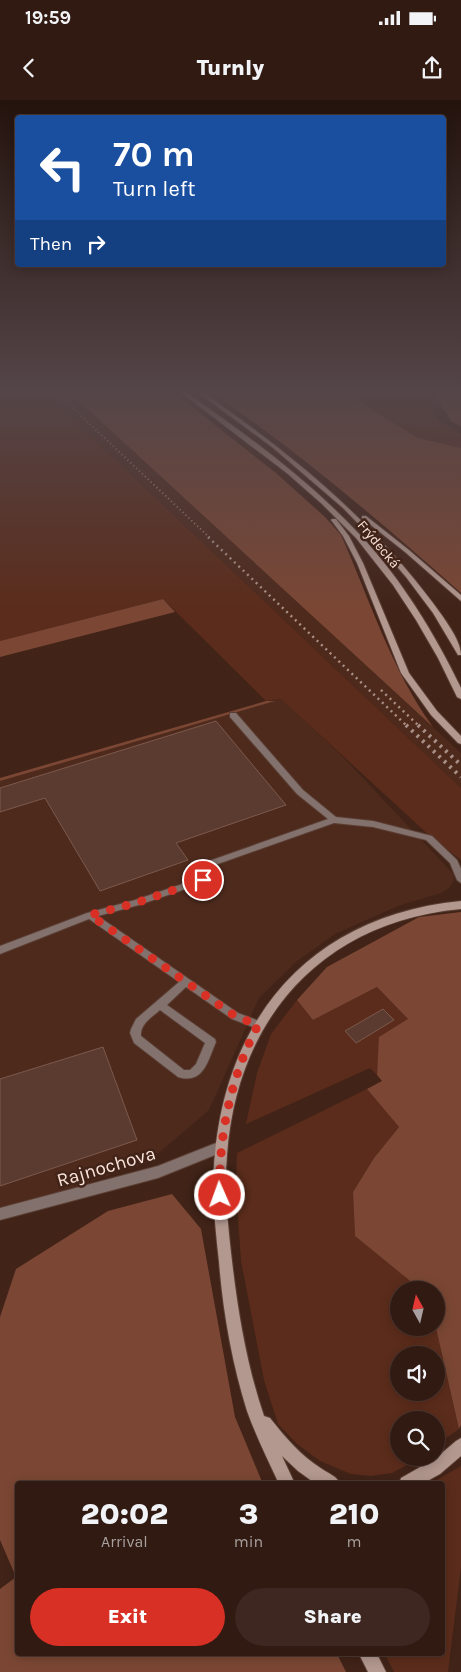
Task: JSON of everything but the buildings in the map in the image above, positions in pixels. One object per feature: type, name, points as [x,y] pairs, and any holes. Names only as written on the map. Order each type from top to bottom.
[{"type":"main road","name":"Frýdecká","points":[[278,464],[302,484],[368,548],[396,585],[432,640],[461,697]]},
{"type":"main road","name":"Frýdecká","points":[[297,464],[360,521],[397,560],[434,607],[461,653]]},
{"type":"main road","points":[[315,479],[407,551],[461,599]]},
{"type":"main road","points":[[302,484],[346,536],[360,563],[409,682],[434,713],[461,740]]},
{"type":"main road","points":[[286,1481],[254,1409],[237,1340],[228,1284],[221,1214],[221,1147],[238,1071],[258,1025],[282,990],[332,948],[363,931],[401,915],[437,907],[461,905]]},
{"type":"main road","points":[[254,1409],[286,1450],[312,1474],[326,1481]]},
{"type":"main road","points":[[411,1481],[434,1468],[461,1446]]},
{"type":"main road","points":[[369,1656],[377,1672]]},
{"type":"street","name":"Rajnochova","points":[[0,1214],[158,1172],[221,1147]]},
{"type":"lane","points":[[233,715],[300,792],[334,820]]},
{"type":"lane","points":[[0,950],[90,915],[136,903],[203,880],[195,869],[334,820],[373,824],[429,838],[454,862],[461,880]]},
{"type":"lane","points":[[90,915],[235,1016],[258,1025]]},
{"type":"lane","points":[[160,1005],[211,1042],[200,1067],[192,1075],[182,1074],[136,1038],[135,1032],[137,1026],[160,1005],[186,982]]},
{"type":"shaded area","points":[[0,464],[120,464],[461,788],[461,860],[431,837],[281,699],[266,701],[163,599],[0,641]]},
{"type":"shaded area","points":[[120,464],[148,464],[461,753],[461,788]]},
{"type":"shaded area","points":[[148,464],[265,464],[325,517],[341,535],[393,658],[418,705],[433,727]]},
{"type":"shaded area","points":[[309,464],[461,464],[461,593],[400,540]]},
{"type":"shaded area","points":[[163,599],[175,612],[0,657],[0,641]]},
{"type":"shaded area","points":[[281,698],[346,760],[444,864],[454,875],[453,882],[449,888],[441,893],[398,906],[335,934],[296,962],[259,998],[209,1110],[147,1163],[0,1211],[0,781]]},
{"type":"shaded area","points":[[266,701],[275,701],[0,781],[0,778]]},
{"type":"shaded area","points":[[461,912],[461,1425],[459,1429],[445,1368],[445,1346],[440,1346],[438,1336],[445,1336],[445,1281],[410,1281],[355,1236],[353,1192],[374,1158],[399,1127],[367,1089],[382,1081],[377,1075],[379,1037],[408,1019],[377,987],[313,1020],[297,1000],[327,967],[419,917]]},
{"type":"shaded area","points":[[377,987],[409,1020],[380,1037],[377,1075],[370,1068],[246,1124],[257,1073],[271,1034],[297,1000],[313,1020]]},
{"type":"shaded area","points":[[367,1089],[399,1127],[374,1158],[353,1192],[355,1236],[410,1281],[390,1281],[390,1336],[438,1336],[440,1346],[390,1346],[390,1401],[445,1401],[445,1368],[459,1429],[445,1439],[445,1411],[390,1411],[390,1466],[405,1466],[392,1473],[371,1476],[351,1474],[320,1461],[297,1444],[278,1424],[264,1380],[241,1261],[236,1188],[237,1153]]},
{"type":"shaded area","points":[[172,1194],[201,1229],[235,1417],[262,1481],[15,1481],[15,1575],[0,1540],[0,1317],[16,1269],[108,1211]]},
{"type":"shaded area","points":[[461,1466],[461,1567],[448,1672],[394,1672],[386,1656],[445,1656],[445,1481],[435,1481]]},
{"type":"shaded area","points":[[15,1578],[15,1656],[338,1656],[346,1672],[0,1672],[0,1589]]},
{"type":"railway","points":[[132,464],[210,538]]},
{"type":"railway","points":[[208,537],[407,726]]},
{"type":"railway","points":[[381,690],[419,726]]},
{"type":"railway","points":[[406,725],[461,777]]},
{"type":"railway","points":[[418,725],[461,765]]},
{"type":"route","points":[[203,880],[136,903],[90,915],[235,1016],[258,1025],[238,1071],[232,1094],[221,1147],[220,1195]]}]
